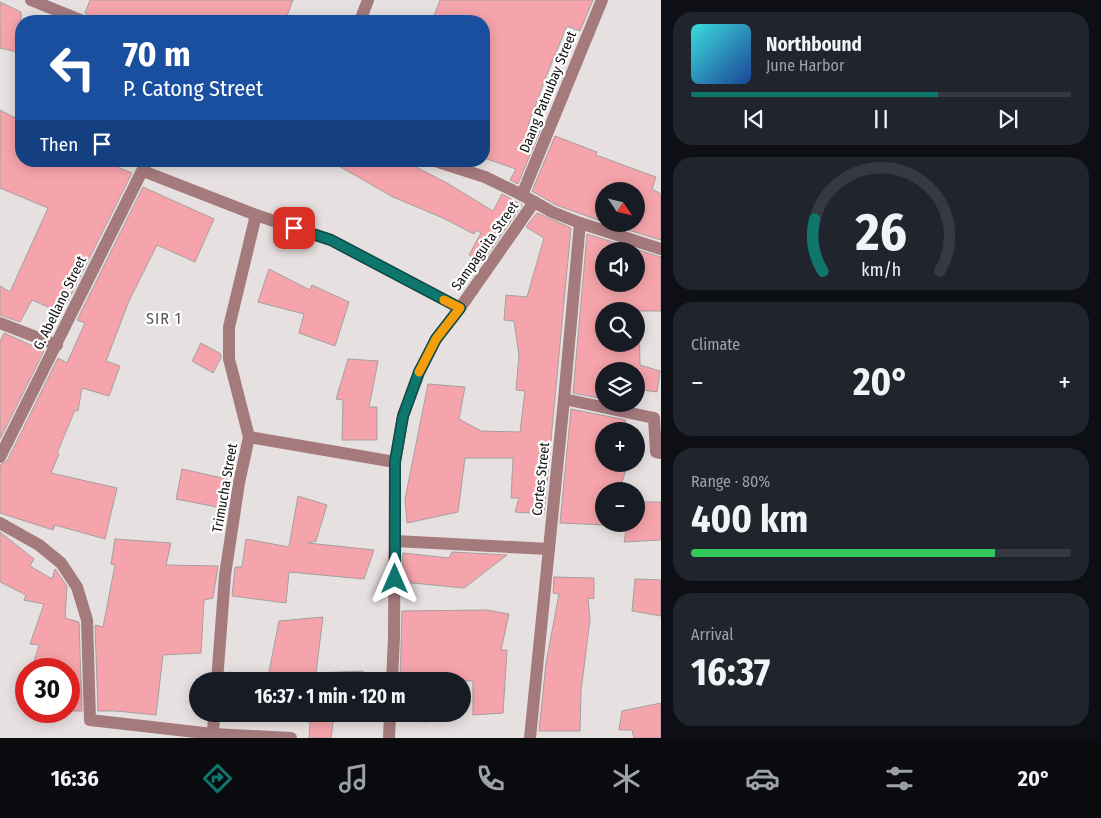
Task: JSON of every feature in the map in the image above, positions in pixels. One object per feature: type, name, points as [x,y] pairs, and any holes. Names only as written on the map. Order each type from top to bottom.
[{"type":"street","points":[[31,0],[67,15]]},
{"type":"street","points":[[362,15],[368,0]]},
{"type":"street","name":"Daang Patnubay Street","points":[[522,195],[602,0]]},
{"type":"street","name":"G. Abellano Street","points":[[0,457],[145,167]]},
{"type":"street","points":[[147,167],[256,215],[331,240],[460,308]]},
{"type":"street","points":[[453,167],[485,178],[522,195],[552,212],[661,249]]},
{"type":"street","name":"Sampaguita Street","points":[[392,672],[395,462],[403,416],[419,372],[436,339],[534,202]]},
{"type":"street","name":"Trimucha Street","points":[[218,672],[225,575],[239,483],[249,437],[229,359],[229,327],[256,215]]},
{"type":"street","name":"Cortes Street","points":[[530,738],[580,223]]},
{"type":"street","points":[[0,323],[57,345]]},
{"type":"street","points":[[564,399],[654,418],[656,452],[661,453]]},
{"type":"street","points":[[249,437],[395,462]]},
{"type":"street","points":[[0,523],[40,545],[61,563],[77,586],[87,620],[90,720],[213,734],[292,738]]},
{"type":"street","points":[[395,541],[549,550]]},
{"type":"street","points":[[213,734],[214,722]]},
{"type":"street","points":[[389,738],[390,722]]},
{"type":"building","points":[[90,0],[293,0],[287,15],[88,15],[85,13]]},
{"type":"building","points":[[440,0],[593,0],[580,31],[567,26],[545,79],[528,126],[540,131],[518,184],[510,180],[516,169],[490,160],[490,15],[434,15]]},
{"type":"building","points":[[0,2],[21,12],[21,15],[15,15],[15,52],[0,48]]},
{"type":"building","points":[[0,110],[15,118],[15,167],[118,167],[132,173],[62,313],[32,300],[20,322],[0,315],[0,286],[10,292],[48,208],[0,188]]},
{"type":"building","points":[[555,136],[597,152],[596,155],[656,177],[652,189],[661,194],[661,240],[635,232],[645,232],[645,182],[595,182],[595,219],[556,205],[532,191]]},
{"type":"building","points":[[340,167],[416,167],[447,183],[493,211],[502,194],[522,205],[482,263],[469,255],[481,233],[476,230],[474,234],[443,218],[393,197]]},
{"type":"building","points":[[143,187],[214,219],[195,262],[157,245],[129,301],[106,361],[120,366],[109,396],[82,388],[78,411],[75,410],[57,453],[59,454],[51,473],[117,488],[105,539],[55,525],[53,530],[0,513],[0,465],[7,461],[58,358],[67,363],[85,323],[77,320]]},
{"type":"building","points":[[537,213],[571,228],[544,514],[515,512],[519,498],[511,498],[513,458],[465,458],[458,512],[407,523],[405,499],[428,384],[465,387],[459,419],[481,431],[520,432],[525,391],[516,390],[519,355],[514,321],[504,320],[506,295],[527,297],[544,238],[526,227]]},
{"type":"building","points":[[587,234],[613,242],[595,242],[595,292],[645,292],[645,252],[661,257],[661,311],[645,311],[645,302],[595,302],[595,352],[640,352],[640,362],[595,362],[595,397],[573,393]]},
{"type":"building","points":[[269,269],[310,290],[312,285],[349,302],[335,346],[299,333],[304,314],[258,302]]},
{"type":"building","points":[[4,333],[44,351],[0,439],[0,342]]},
{"type":"building","points":[[201,343],[221,354],[221,358],[213,373],[192,361]]},
{"type":"building","points":[[348,359],[378,361],[369,407],[377,407],[377,440],[342,440],[343,400],[336,399]]},
{"type":"building","points":[[645,366],[660,371],[657,392],[645,390]]},
{"type":"building","points":[[571,409],[626,420],[625,422],[595,422],[595,472],[625,472],[622,482],[595,482],[595,525],[560,523]]},
{"type":"building","points":[[182,469],[231,480],[227,509],[176,499]]},
{"type":"building","points":[[298,496],[327,505],[316,541],[308,543],[374,550],[364,579],[289,572],[286,603],[232,596],[235,567],[242,567],[246,539],[289,547]]},
{"type":"building","points":[[645,502],[661,502],[661,540],[624,542],[626,532],[645,532]]},
{"type":"building","points":[[0,532],[34,559],[30,566],[52,579],[55,569],[67,586],[65,618],[79,622],[82,711],[80,711],[80,658],[35,658],[39,645],[30,644],[44,604],[24,600],[26,595],[0,582]]},
{"type":"building","points":[[115,539],[171,543],[166,565],[218,566],[213,598],[204,600],[201,653],[163,655],[156,715],[98,711],[95,625],[103,627],[115,565],[111,564]]},
{"type":"building","points":[[452,552],[507,555],[464,588],[402,582],[403,553],[449,558]]},
{"type":"building","points":[[554,577],[594,578],[594,599],[588,598],[590,619],[581,691],[580,731],[539,731],[546,663],[559,594],[553,593]]},
{"type":"building","points":[[635,579],[661,580],[661,616],[632,611]]},
{"type":"building","points":[[487,610],[509,614],[501,650],[507,650],[503,713],[473,715],[473,681],[471,681],[471,672],[400,672],[402,611]]},
{"type":"building","points":[[323,617],[316,672],[269,672],[279,621]]},
{"type":"building","points":[[661,703],[661,738],[634,738],[632,730],[619,730],[622,711]]},
{"type":"building","points":[[310,722],[333,722],[331,738],[309,738]]},
{"type":"slow traffic","points":[[419,372],[436,339],[460,308],[444,300]]},
{"type":"district","name":"SIR 1","points":[[164,318]]},
{"type":"route","points":[[294,228],[331,240],[460,308],[436,339],[419,372],[403,416],[395,462],[395,579]]}]
